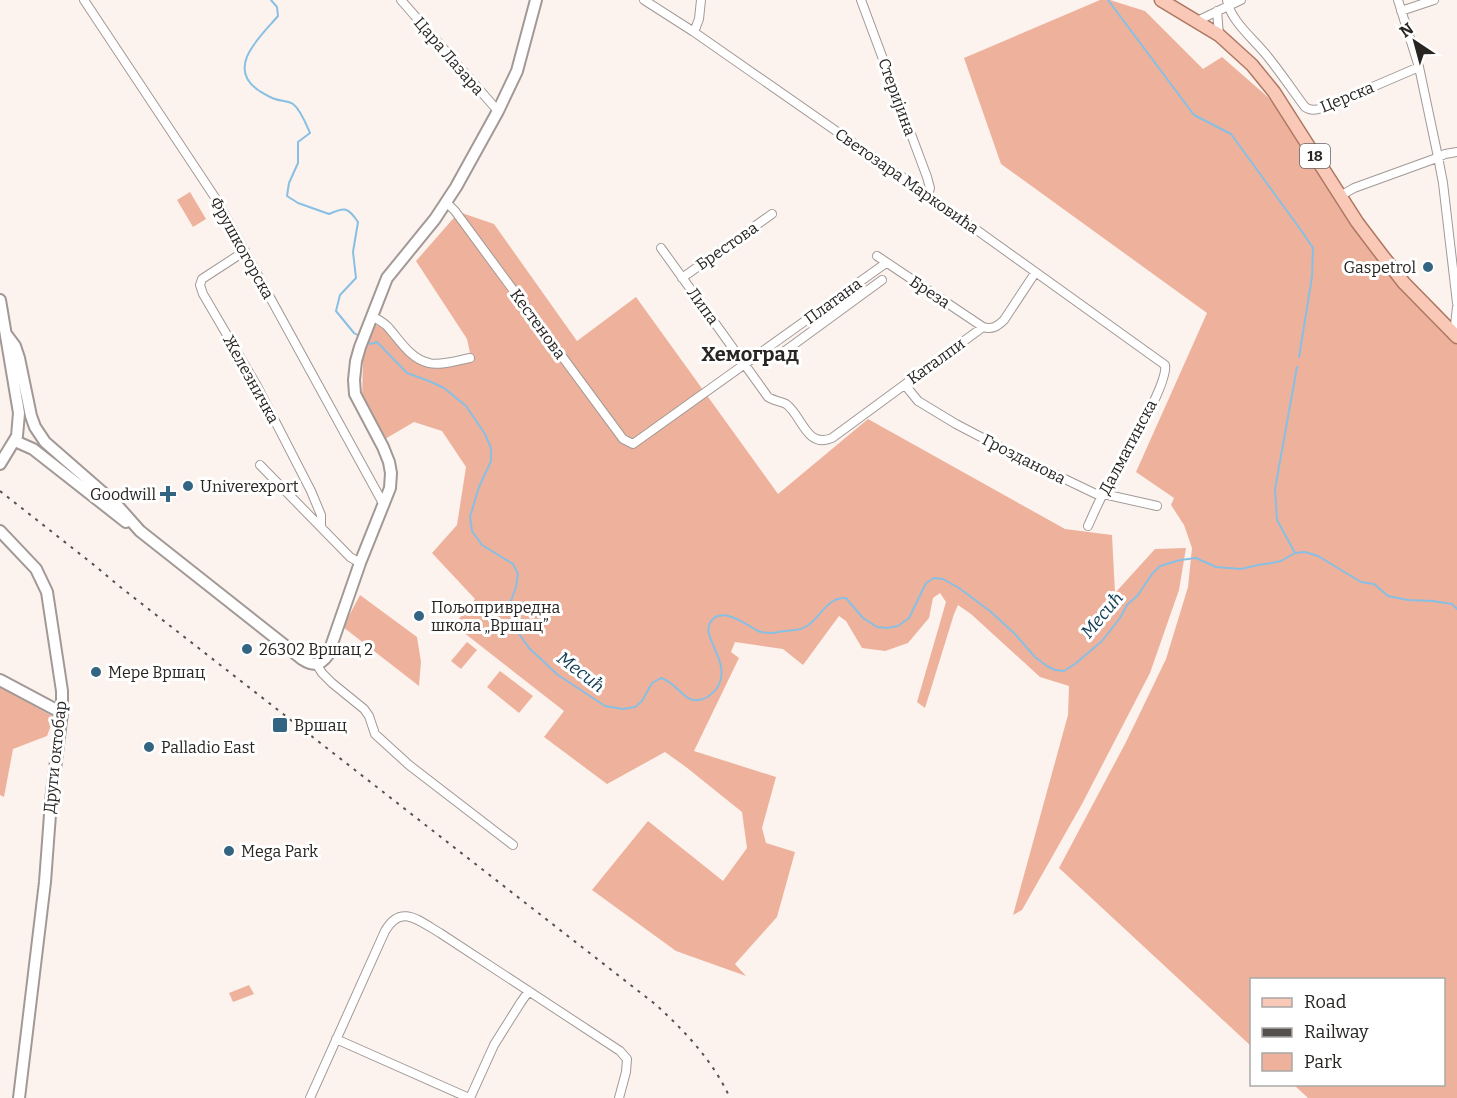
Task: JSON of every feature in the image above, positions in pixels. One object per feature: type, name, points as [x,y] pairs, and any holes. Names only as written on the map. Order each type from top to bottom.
[{"type":"main road","name":"18","points":[[1161,0],[1219,35],[1262,77],[1357,222],[1389,265],[1456,335]]},
{"type":"street","name":"Фрушкогорска","points":[[84,0],[216,199],[384,505]]},
{"type":"street","name":"Цара Лазара","points":[[401,0],[498,111]]},
{"type":"street","points":[[317,665],[328,655],[360,563],[390,488],[391,473],[384,447],[356,394],[354,380],[360,347],[384,284],[422,236],[456,187],[498,111],[517,70],[536,0]]},
{"type":"street","name":"Светозара Марковића","points":[[644,0],[694,32],[928,195],[1163,363],[1166,368]]},
{"type":"street","points":[[694,32],[699,19],[701,0]]},
{"type":"street","name":"Стеријина","points":[[861,0],[927,177],[930,188],[928,195]]},
{"type":"street","points":[[1197,21],[1227,3],[1241,0]]},
{"type":"street","points":[[1398,0],[1419,68],[1443,183],[1449,244],[1456,282],[1456,335]]},
{"type":"street","points":[[1401,11],[1434,0]]},
{"type":"street","name":"Церска","points":[[1227,3],[1234,18],[1269,58],[1308,110],[1313,111],[1326,107],[1419,68]]},
{"type":"street","points":[[1217,11],[1219,35]]},
{"type":"street","points":[[1340,196],[1354,188],[1457,152]]},
{"type":"street","name":"Кестенова","points":[[446,202],[455,211],[623,438],[633,444]]},
{"type":"street","name":"Брестова","points":[[682,278],[772,214]]},
{"type":"street","name":"Липа","points":[[661,248],[770,399],[786,404],[811,436],[824,441]]},
{"type":"street","name":"Железничка","points":[[245,251],[202,279],[200,289],[258,386],[311,491],[321,515],[321,526]]},
{"type":"street","name":"Бреза","points":[[877,256],[983,327]]},
{"type":"street","name":"Платана","points":[[633,444],[886,263]]},
{"type":"street","name":"Каталпи","points":[[824,441],[832,438],[983,327],[996,327],[1004,320],[1035,273]]},
{"type":"street","points":[[778,356],[882,280]]},
{"type":"street","points":[[841,295],[848,305]]},
{"type":"street","points":[[0,300],[19,413],[17,436],[0,464]]},
{"type":"street","points":[[372,316],[387,326],[410,352],[430,364],[470,358]]},
{"type":"street","points":[[6,334],[15,346],[31,416],[40,435],[105,502],[124,512],[140,531]]},
{"type":"street","name":"Далматинска","points":[[1088,526],[1103,494],[1148,415],[1166,368]]},
{"type":"street","name":"Грозданова","points":[[904,385],[918,401],[1021,458],[1096,494],[1156,506]]},
{"type":"street","points":[[15,441],[33,448],[105,502],[302,659],[317,665],[332,683],[364,709],[375,734],[409,765],[513,845]]},
{"type":"street","points":[[260,465],[350,556],[360,563]]},
{"type":"street","name":"Други октобар","points":[[0,531],[36,569],[47,592],[62,691],[62,713],[51,801],[45,882],[19,1098]]},
{"type":"street","points":[[0,680],[62,713]]},
{"type":"street","points":[[310,1098],[390,921],[399,916],[412,916],[620,1051],[627,1059],[626,1072],[618,1098]]},
{"type":"street","points":[[336,1039],[470,1098],[494,1045],[530,991]]},
{"type":"green space","points":[[1100,0],[1110,0],[1145,11],[1203,69],[1222,57],[1269,98],[1367,241],[1457,344],[1457,1098],[1308,1098],[1295,1086],[1445,1086],[1445,978],[1250,978],[1250,1045],[1059,868],[1126,742],[1166,659],[1188,587],[1192,548],[1184,525],[1171,505],[1174,498],[1136,472],[1207,313],[1001,164],[964,58]]},
{"type":"green space","points":[[190,192],[206,219],[193,227],[177,200]]},
{"type":"green space","points":[[459,212],[494,224],[577,341],[636,297],[778,494],[868,419],[1065,529],[1112,535],[1115,593],[1155,549],[1186,548],[1179,590],[1150,673],[1082,804],[1022,910],[1013,915],[1068,715],[1069,686],[1040,677],[971,614],[958,605],[925,708],[917,702],[946,602],[940,593],[933,598],[929,618],[908,643],[885,651],[862,648],[846,621],[839,616],[803,665],[783,649],[735,642],[731,652],[739,658],[694,751],[776,777],[762,828],[766,843],[795,852],[777,917],[735,964],[746,976],[676,951],[592,890],[648,821],[723,881],[747,848],[742,812],[665,752],[607,784],[544,737],[564,711],[454,625],[475,599],[432,553],[457,525],[466,467],[442,431],[414,422],[385,439],[362,401],[363,358],[375,325],[383,326],[403,350],[423,365],[439,367],[472,362],[467,339],[416,261]]},
{"type":"green space","points":[[360,595],[417,637],[421,662],[419,686],[343,627]]},
{"type":"green space","points":[[467,642],[477,650],[461,669],[451,661]]},
{"type":"green space","points":[[500,671],[533,696],[519,713],[487,687]]},
{"type":"green space","points":[[0,687],[54,717],[47,736],[13,749],[4,797],[0,795]]},
{"type":"green space","points":[[249,985],[254,994],[233,1002],[229,993]]},
{"type":"waterway","name":"Месић","points":[[271,0],[277,7],[278,16],[249,52],[245,62],[245,72],[249,81],[258,90],[273,98],[293,104],[303,117],[310,133],[298,142],[298,163],[289,183],[287,196],[298,203],[329,214],[339,210],[349,211],[358,222],[353,252],[356,278],[340,295],[336,311],[354,333],[361,337]]},
{"type":"waterway","points":[[1108,0],[1194,115],[1231,134],[1313,248],[1312,277],[1299,357]]},
{"type":"waterway","name":"Месић","points":[[365,340],[371,344],[377,342],[407,373],[444,388],[466,406],[485,434],[491,448],[491,461],[479,487],[470,517],[472,531],[482,545],[513,564],[518,574],[511,601],[513,616],[517,631],[529,648],[558,675],[605,706],[623,709],[635,707],[642,701],[652,683],[661,678],[691,699],[703,699],[711,695],[721,679],[721,669],[708,629],[714,618],[720,615],[734,618],[763,633],[774,633],[802,629],[829,604],[846,598],[863,618],[877,627],[887,628],[898,626],[909,618],[926,583],[934,578],[943,579],[959,588],[990,611],[1035,657],[1055,670],[1064,671],[1102,641],[1127,605],[1138,595],[1160,566],[1180,560],[1196,558],[1216,567],[1241,569],[1281,561],[1295,553],[1305,552],[1318,556],[1361,582],[1374,584],[1388,596],[1452,604],[1457,609]]},
{"type":"waterway","points":[[1295,553],[1277,520],[1275,489],[1297,367]]},
{"type":"railway","points":[[0,491],[655,1004],[697,1047],[730,1098]]},
{"type":"place","name":"Gaspetrol","points":[[1428,267]]},
{"type":"place","name":"Univerexport","points":[[188,486]]},
{"type":"place","name":"Goodwill","points":[[168,494]]},
{"type":"place","name":"Пољопривредна школа „Вршац”","points":[[419,616]]},
{"type":"place","name":"26302 Вршац 2","points":[[247,649]]},
{"type":"place","name":"Мере Вршац","points":[[96,672]]},
{"type":"place","name":"Вршац","points":[[280,725]]},
{"type":"place","name":"Palladio East","points":[[149,747]]},
{"type":"place","name":"Mega Park","points":[[229,851]]},
{"type":"district","name":"Хемоград","points":[[750,354]]}]
